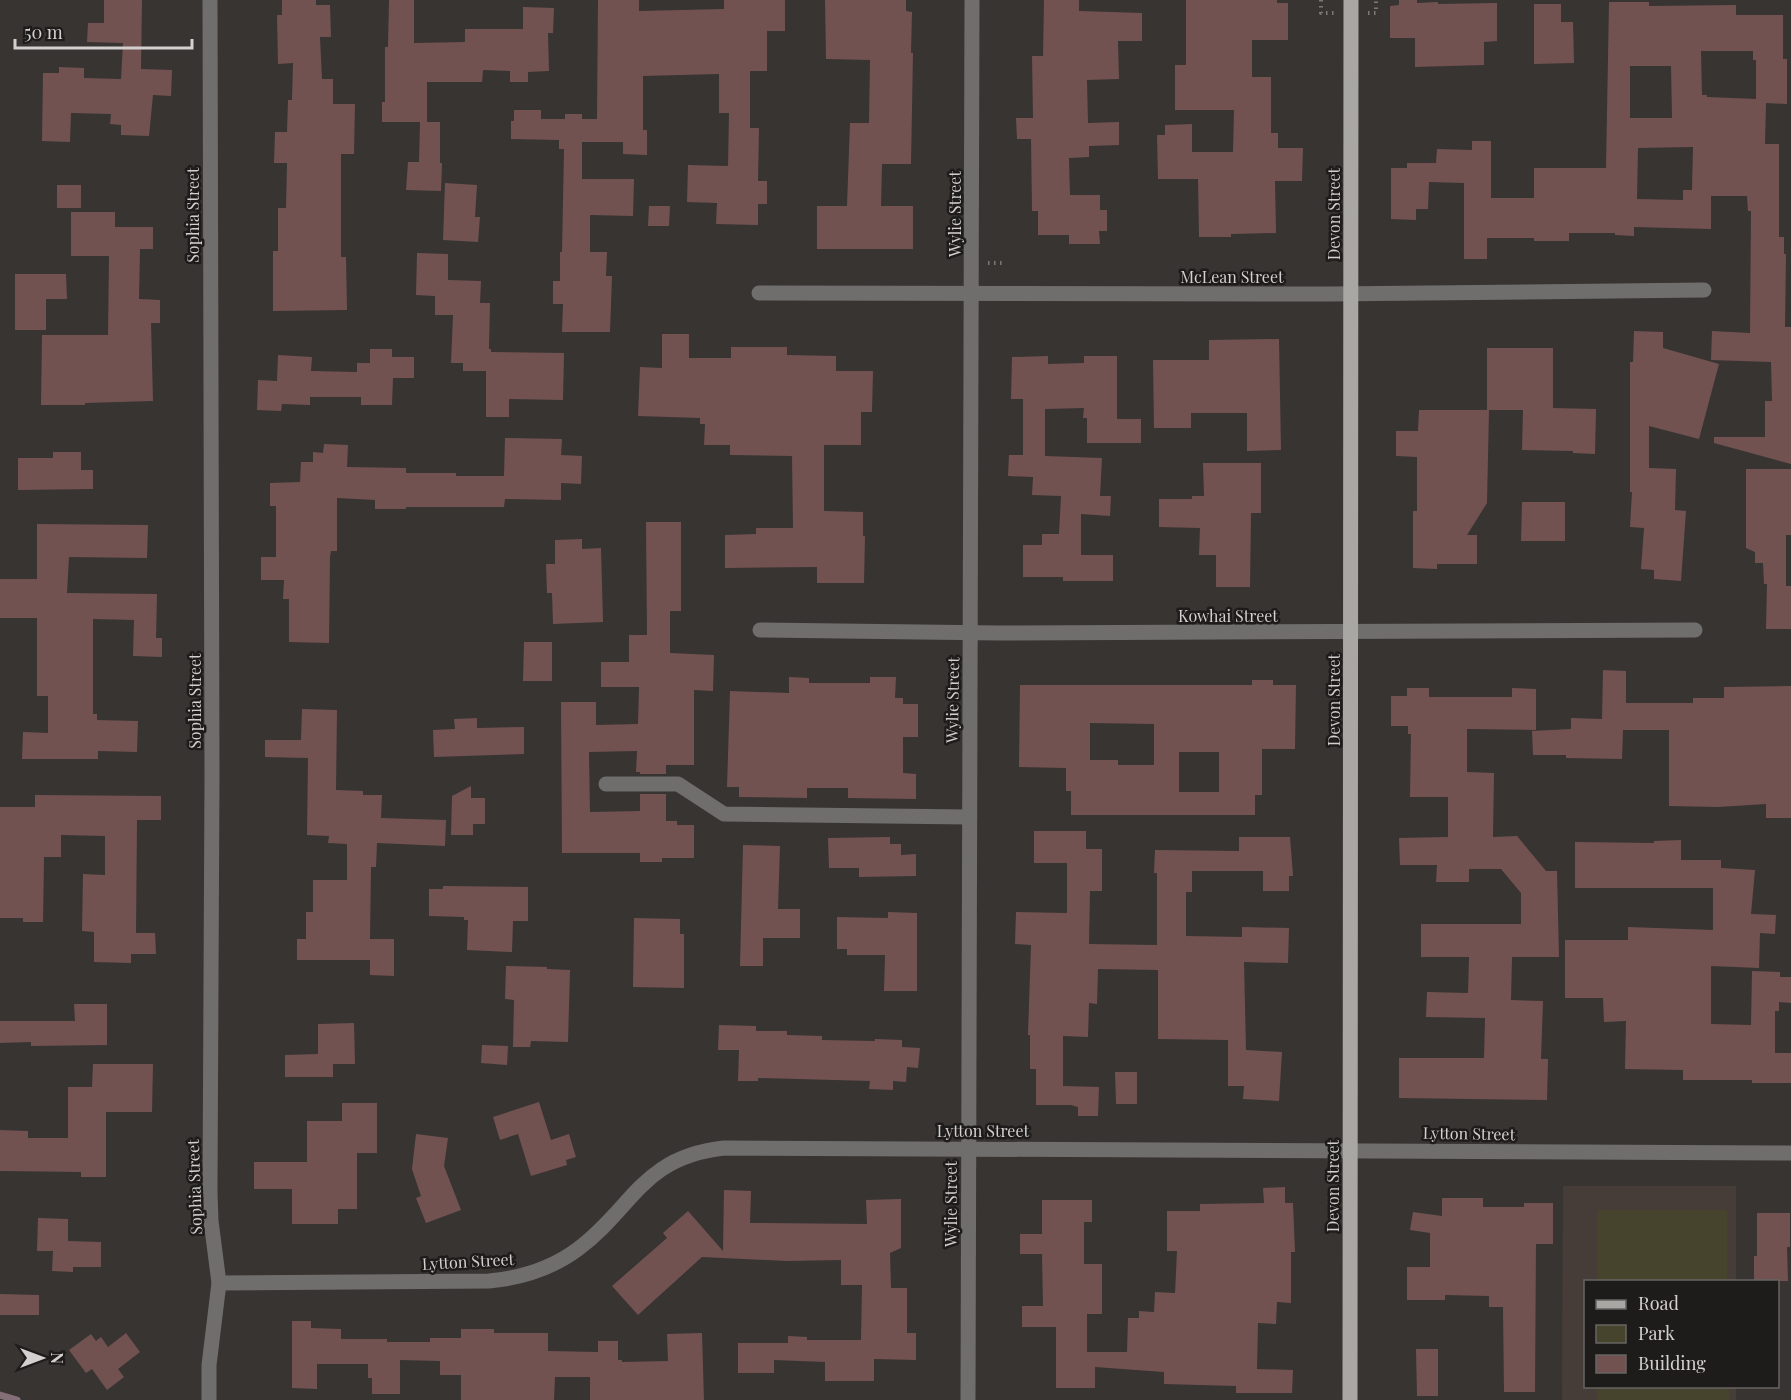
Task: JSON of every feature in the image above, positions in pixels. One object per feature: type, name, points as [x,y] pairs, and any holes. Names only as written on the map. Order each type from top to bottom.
[{"type":"main road","name":"Devon Street","points":[[1350,1400],[1351,0]]},
{"type":"street","name":"Sophia Street","points":[[209,1400],[209,1365],[219,1283],[211,1221],[210,1192],[212,776],[210,0]]},
{"type":"street","name":"Wylie Street","points":[[968,1400],[972,0]]},
{"type":"street","name":"McLean Street","points":[[759,293],[1351,294],[1704,290]]},
{"type":"street","name":"Kowhai Street","points":[[760,630],[971,633],[1695,630]]},
{"type":"street","points":[[606,784],[678,784],[724,814],[968,817]]},
{"type":"street","name":"Lytton Street","points":[[219,1283],[514,1279],[536,1273],[578,1249],[644,1182],[682,1157],[705,1150],[724,1148],[1350,1149],[1791,1153]]},
{"type":"path","points":[[1321,0],[1321,13],[1335,13]]},
{"type":"path","points":[[1371,13],[1376,13],[1376,0]]},
{"type":"path","points":[[987,262],[1002,262]]},
{"type":"shaded area","points":[[1563,1186],[1736,1186],[1736,1280],[1584,1280],[1584,1388],[1736,1388],[1736,1400],[1562,1400]]},
{"type":"green space","points":[[1597,1210],[1727,1210],[1727,1280],[1597,1280]]},
{"type":"green space","points":[[1597,1388],[1729,1388],[1729,1400],[1597,1400]]},
{"type":"building","points":[[104,0],[142,0],[141,69],[172,70],[171,96],[153,95],[149,136],[121,135],[121,125],[110,124],[111,114],[71,113],[70,142],[42,141],[43,73],[59,73],[59,67],[84,68],[84,78],[121,79],[123,43],[87,42],[88,23],[104,23]]},
{"type":"building","points":[[282,0],[316,0],[316,5],[330,5],[331,37],[320,37],[322,79],[333,79],[333,104],[355,104],[354,154],[341,154],[341,257],[346,257],[347,310],[273,311],[273,251],[278,251],[278,208],[286,208],[287,163],[274,163],[275,132],[287,132],[288,100],[292,100],[293,63],[278,64],[277,15],[282,15]]},
{"type":"building","points":[[389,0],[414,0],[414,43],[465,42],[465,29],[523,29],[523,7],[554,8],[553,33],[548,33],[549,71],[528,72],[528,82],[510,82],[510,71],[483,70],[482,82],[427,82],[427,122],[440,122],[441,191],[406,190],[408,162],[419,162],[420,122],[382,122],[382,102],[385,102],[385,47],[388,47]]},
{"type":"building","points":[[598,0],[639,0],[639,11],[724,9],[724,0],[785,0],[785,31],[767,31],[767,71],[750,71],[750,128],[759,128],[758,181],[767,181],[767,204],[758,204],[758,225],[716,224],[717,203],[687,202],[688,165],[728,166],[729,113],[719,113],[719,74],[643,76],[643,130],[647,130],[647,155],[623,154],[623,142],[582,142],[582,179],[634,179],[633,216],[590,215],[590,252],[607,252],[606,276],[612,276],[610,332],[562,332],[563,304],[553,304],[553,281],[560,281],[564,149],[559,149],[559,140],[511,139],[511,121],[514,121],[514,110],[541,110],[541,119],[565,119],[565,114],[582,114],[582,119],[597,119]]},
{"type":"building","points":[[825,0],[906,0],[906,11],[912,12],[911,164],[882,164],[881,206],[913,206],[913,249],[817,249],[817,206],[847,206],[850,123],[869,123],[870,60],[826,59]]},
{"type":"building","points":[[1044,0],[1079,0],[1079,11],[1142,13],[1142,41],[1118,41],[1119,79],[1087,80],[1088,123],[1119,122],[1119,145],[1089,146],[1089,157],[1069,158],[1070,195],[1100,195],[1100,210],[1107,210],[1107,231],[1099,231],[1100,244],[1069,244],[1069,235],[1038,235],[1038,211],[1032,211],[1031,139],[1017,139],[1016,118],[1033,118],[1032,56],[1043,56]]},
{"type":"building","points":[[1186,0],[1277,0],[1277,3],[1288,3],[1288,40],[1252,40],[1252,77],[1271,77],[1271,133],[1278,133],[1278,148],[1303,148],[1302,181],[1275,181],[1276,233],[1199,237],[1198,179],[1158,179],[1157,135],[1165,135],[1165,125],[1192,124],[1192,152],[1233,152],[1234,110],[1175,110],[1175,65],[1186,65]]},
{"type":"building","points":[[1399,0],[1417,0],[1417,3],[1438,2],[1438,4],[1497,3],[1497,41],[1484,42],[1484,65],[1415,67],[1415,38],[1390,38],[1390,6],[1399,5]]},
{"type":"building","points":[[1609,2],[1649,2],[1649,6],[1736,5],[1736,15],[1783,15],[1783,59],[1787,59],[1787,104],[1766,103],[1765,144],[1779,144],[1779,237],[1784,237],[1784,254],[1786,254],[1785,327],[1791,327],[1791,464],[1714,443],[1714,437],[1765,437],[1765,401],[1772,401],[1771,362],[1711,360],[1712,331],[1750,333],[1751,211],[1748,211],[1747,196],[1711,196],[1711,229],[1634,227],[1634,236],[1615,235],[1615,233],[1569,233],[1569,241],[1487,238],[1487,259],[1464,259],[1464,183],[1429,182],[1428,209],[1416,209],[1416,220],[1391,219],[1391,168],[1407,168],[1407,163],[1436,163],[1437,149],[1472,150],[1472,141],[1491,141],[1491,198],[1534,198],[1534,168],[1606,168]],"holes":[[[1701,51],[1753,51],[1753,60],[1756,60],[1756,99],[1702,95]],[[1630,66],[1671,66],[1672,118],[1630,118]],[[1693,147],[1692,190],[1683,190],[1683,200],[1637,199],[1638,148]]]},
{"type":"building","points":[[1534,4],[1561,4],[1561,22],[1573,22],[1574,63],[1534,64]]},
{"type":"building","points":[[445,183],[477,185],[475,217],[480,217],[478,242],[443,240]]},
{"type":"building","points":[[57,185],[81,185],[81,208],[57,208]]},
{"type":"building","points":[[649,206],[670,206],[669,226],[648,226]]},
{"type":"building","points":[[71,212],[115,212],[115,227],[153,227],[153,249],[140,249],[139,299],[160,300],[160,323],[151,323],[153,401],[41,405],[42,335],[108,335],[109,256],[71,256]]},
{"type":"building","points":[[417,253],[448,254],[448,280],[481,281],[480,303],[490,303],[489,349],[491,352],[564,353],[563,400],[509,399],[509,417],[486,417],[486,371],[463,371],[463,363],[451,363],[453,315],[435,315],[435,296],[416,295]]},
{"type":"building","points":[[15,274],[66,274],[67,299],[46,299],[46,330],[15,330]]},
{"type":"building","points":[[1634,331],[1663,332],[1663,348],[1719,364],[1699,439],[1649,426],[1649,468],[1676,469],[1675,510],[1686,511],[1681,581],[1654,579],[1654,570],[1641,569],[1644,528],[1630,527],[1632,492],[1630,492],[1630,362],[1633,362]]},
{"type":"building","points":[[662,334],[689,334],[689,358],[731,358],[731,347],[787,347],[787,355],[836,356],[836,371],[873,371],[872,412],[861,412],[861,445],[824,445],[824,511],[863,512],[864,583],[817,583],[817,567],[725,568],[725,535],[756,534],[756,528],[793,528],[792,456],[730,455],[730,445],[704,445],[705,424],[700,424],[700,418],[638,416],[640,367],[662,368]]},
{"type":"building","points":[[1279,339],[1281,450],[1247,451],[1247,413],[1191,413],[1191,428],[1154,428],[1153,360],[1209,360],[1209,340]]},
{"type":"building","points":[[1487,348],[1553,348],[1553,408],[1596,409],[1595,454],[1522,450],[1523,410],[1487,410]]},
{"type":"building","points":[[370,349],[392,349],[392,357],[414,357],[414,378],[393,378],[392,405],[361,405],[361,397],[310,397],[310,405],[282,404],[281,411],[257,410],[258,380],[277,381],[278,355],[312,357],[311,371],[357,372],[357,363],[370,363]]},
{"type":"building","points":[[1048,356],[1048,364],[1084,363],[1084,356],[1117,356],[1117,419],[1141,419],[1141,443],[1087,443],[1087,418],[1083,418],[1084,408],[1045,409],[1045,456],[1102,458],[1100,496],[1111,496],[1110,516],[1081,514],[1081,555],[1113,555],[1113,581],[1063,581],[1063,577],[1023,577],[1023,545],[1042,545],[1042,534],[1059,534],[1061,496],[1032,495],[1033,477],[1008,476],[1009,455],[1023,455],[1023,399],[1011,399],[1012,357]]},
{"type":"building","points":[[1419,410],[1489,410],[1487,503],[1467,535],[1477,535],[1477,564],[1437,564],[1437,569],[1413,568],[1413,511],[1417,511],[1417,457],[1396,456],[1396,431],[1418,431]]},
{"type":"building","points":[[505,438],[562,439],[561,455],[582,456],[581,484],[561,483],[561,500],[505,499],[504,507],[375,509],[375,500],[337,498],[337,551],[331,551],[330,557],[329,643],[289,642],[289,599],[283,599],[284,580],[261,580],[261,557],[276,557],[276,506],[270,506],[270,483],[300,482],[301,462],[313,462],[313,452],[323,453],[324,444],[348,445],[347,467],[406,468],[406,473],[456,473],[456,476],[504,476]]},
{"type":"building","points":[[53,452],[81,452],[81,470],[93,470],[93,489],[18,490],[18,458],[53,458]]},
{"type":"building","points":[[1203,463],[1261,463],[1261,513],[1251,513],[1250,587],[1216,587],[1216,555],[1199,555],[1200,528],[1159,527],[1159,499],[1192,499],[1192,496],[1204,496]]},
{"type":"building","points":[[1746,469],[1791,469],[1791,535],[1786,535],[1786,586],[1791,586],[1791,629],[1766,629],[1767,584],[1764,584],[1763,563],[1755,563],[1755,552],[1746,548]]},
{"type":"building","points":[[1522,502],[1565,502],[1565,541],[1521,541]]},
{"type":"building","points":[[646,522],[681,522],[681,611],[670,611],[670,653],[714,655],[713,691],[694,690],[694,765],[666,765],[666,774],[640,774],[636,772],[637,751],[589,752],[590,812],[640,811],[640,794],[666,794],[666,821],[677,821],[677,825],[694,825],[694,858],[662,858],[662,862],[640,862],[640,853],[562,853],[561,702],[596,702],[596,725],[638,724],[639,687],[601,687],[601,662],[629,662],[629,635],[647,635]]},
{"type":"building","points":[[37,524],[148,525],[147,558],[69,557],[67,593],[157,594],[156,638],[162,638],[162,657],[133,656],[134,620],[93,619],[93,714],[97,714],[97,720],[138,721],[137,752],[98,751],[98,759],[22,759],[23,732],[48,733],[48,696],[37,696],[37,618],[0,618],[0,579],[37,579]]},
{"type":"building","points":[[582,539],[582,549],[601,548],[603,622],[553,624],[552,593],[547,593],[546,564],[555,564],[555,540]]},
{"type":"building","points":[[524,642],[552,642],[552,681],[523,681]]},
{"type":"building","points":[[1603,670],[1626,671],[1626,703],[1693,703],[1693,698],[1724,698],[1724,687],[1791,686],[1791,818],[1766,818],[1766,804],[1718,807],[1669,806],[1669,730],[1623,730],[1622,759],[1533,755],[1532,731],[1571,729],[1571,718],[1602,719]]},
{"type":"building","points":[[789,677],[809,678],[809,683],[870,683],[870,677],[896,677],[895,698],[903,698],[903,704],[918,704],[918,737],[903,737],[903,773],[916,774],[916,799],[848,798],[848,788],[807,788],[807,798],[739,797],[739,787],[727,787],[730,691],[789,693]]},
{"type":"building","points":[[1252,680],[1273,680],[1273,685],[1296,685],[1295,749],[1262,749],[1262,795],[1255,795],[1255,815],[1071,815],[1071,791],[1066,791],[1066,768],[1019,767],[1020,685],[1252,685]],"holes":[[[1090,723],[1154,724],[1154,765],[1118,765],[1118,760],[1090,760]],[[1179,752],[1219,752],[1219,792],[1179,792]]]},
{"type":"building","points":[[1407,688],[1429,688],[1429,697],[1512,697],[1512,688],[1536,689],[1536,730],[1467,729],[1467,772],[1494,773],[1493,837],[1517,836],[1546,871],[1557,871],[1559,957],[1512,957],[1511,1000],[1543,1001],[1541,1059],[1548,1059],[1547,1100],[1399,1098],[1399,1058],[1484,1058],[1485,1018],[1426,1017],[1427,992],[1468,993],[1469,957],[1421,957],[1421,924],[1521,924],[1521,893],[1501,869],[1469,869],[1469,882],[1436,882],[1437,865],[1400,865],[1399,838],[1448,837],[1448,797],[1410,797],[1411,734],[1408,734],[1408,726],[1391,726],[1391,696],[1407,696]]},
{"type":"building","points":[[302,709],[337,710],[336,790],[363,791],[363,795],[382,795],[381,818],[446,820],[445,846],[377,843],[376,867],[371,867],[370,939],[394,939],[394,976],[370,975],[370,960],[297,960],[297,939],[306,939],[306,912],[313,912],[313,880],[347,880],[347,844],[328,843],[329,836],[307,835],[308,758],[265,757],[265,740],[301,740]]},
{"type":"building","points":[[477,718],[477,728],[524,727],[524,754],[434,757],[433,730],[455,729],[454,719]]},
{"type":"building","points":[[471,786],[471,798],[485,798],[485,824],[473,824],[473,835],[451,835],[452,796]]},
{"type":"building","points":[[35,795],[161,796],[161,820],[137,820],[136,933],[155,933],[156,954],[131,954],[131,963],[94,962],[94,932],[82,931],[83,874],[105,875],[105,836],[61,835],[61,857],[44,857],[43,922],[23,922],[23,918],[0,918],[0,807],[35,807]]},
{"type":"building","points":[[1034,831],[1086,831],[1086,849],[1102,849],[1102,891],[1090,891],[1089,944],[1157,945],[1155,850],[1239,851],[1239,837],[1290,837],[1293,876],[1289,876],[1289,891],[1263,891],[1263,871],[1192,871],[1192,892],[1186,892],[1186,936],[1242,937],[1242,927],[1289,928],[1288,963],[1244,962],[1246,1050],[1282,1052],[1279,1101],[1243,1099],[1244,1086],[1228,1086],[1228,1040],[1158,1039],[1158,970],[1098,969],[1097,1004],[1089,1003],[1088,1037],[1063,1036],[1063,1086],[1099,1087],[1098,1116],[1078,1116],[1078,1107],[1071,1105],[1036,1105],[1036,1069],[1030,1069],[1030,1035],[1028,1035],[1031,945],[1015,944],[1016,912],[1067,913],[1067,863],[1034,863]]},
{"type":"building","points":[[890,837],[890,844],[901,844],[901,855],[916,854],[916,876],[859,877],[859,868],[829,868],[828,838]]},
{"type":"building","points":[[1681,840],[1681,860],[1721,860],[1721,868],[1755,870],[1751,914],[1776,915],[1775,934],[1760,933],[1759,968],[1711,966],[1711,1024],[1751,1025],[1752,971],[1780,972],[1780,977],[1791,977],[1791,1003],[1779,1002],[1779,1011],[1775,1011],[1775,1053],[1791,1053],[1791,1083],[1752,1083],[1752,1080],[1683,1080],[1683,1070],[1625,1069],[1626,1021],[1604,1022],[1603,998],[1565,998],[1565,940],[1628,940],[1628,927],[1713,930],[1713,888],[1575,888],[1575,842],[1654,843],[1654,841]]},
{"type":"building","points":[[743,845],[780,846],[778,909],[800,909],[800,938],[763,938],[763,966],[740,966]]},
{"type":"building","points":[[443,886],[528,887],[528,921],[513,921],[512,952],[467,950],[468,920],[464,920],[464,917],[429,916],[429,889],[443,889]]},
{"type":"building","points":[[888,912],[917,913],[917,991],[884,991],[885,955],[847,955],[847,949],[837,949],[837,917],[888,918]]},
{"type":"building","points":[[634,918],[680,919],[680,934],[684,934],[684,988],[633,987]]},
{"type":"building","points":[[506,966],[570,970],[568,1042],[531,1041],[530,1047],[513,1047],[514,1000],[505,999]]},
{"type":"building","points":[[74,1004],[107,1004],[107,1045],[31,1046],[31,1042],[0,1043],[0,1021],[75,1021]]},
{"type":"building","points":[[354,1023],[355,1064],[333,1064],[333,1077],[285,1077],[285,1055],[318,1054],[318,1024]]},
{"type":"building","points":[[719,1025],[756,1026],[756,1031],[787,1031],[787,1035],[822,1036],[822,1040],[902,1040],[902,1047],[920,1048],[918,1068],[907,1067],[906,1082],[893,1081],[893,1090],[869,1089],[870,1081],[758,1078],[758,1081],[738,1081],[739,1050],[718,1050]]},
{"type":"building","points":[[482,1045],[508,1046],[507,1065],[481,1063]]},
{"type":"building","points":[[93,1064],[153,1064],[152,1112],[106,1112],[106,1177],[81,1177],[81,1172],[0,1171],[0,1130],[28,1131],[28,1138],[68,1138],[68,1087],[92,1087]]},
{"type":"building","points":[[1115,1072],[1137,1072],[1137,1104],[1116,1104]]},
{"type":"building","points":[[539,1102],[551,1140],[569,1134],[576,1157],[566,1160],[567,1165],[531,1176],[518,1134],[500,1140],[493,1117]]},
{"type":"building","points":[[342,1103],[377,1103],[377,1153],[357,1153],[357,1209],[338,1209],[338,1224],[292,1224],[292,1189],[254,1189],[254,1162],[307,1162],[307,1121],[342,1121]]},
{"type":"building","points":[[416,1134],[448,1138],[444,1166],[461,1210],[426,1223],[416,1198],[421,1196],[412,1169]]},
{"type":"building","points":[[1285,1187],[1285,1203],[1293,1203],[1295,1252],[1291,1252],[1291,1303],[1277,1302],[1276,1324],[1258,1323],[1257,1369],[1293,1370],[1292,1393],[1236,1393],[1236,1386],[1164,1384],[1164,1372],[1095,1367],[1095,1388],[1056,1388],[1056,1327],[1022,1327],[1022,1306],[1043,1306],[1042,1254],[1020,1254],[1020,1234],[1042,1234],[1042,1200],[1092,1200],[1092,1222],[1084,1222],[1084,1264],[1102,1264],[1102,1314],[1087,1314],[1087,1352],[1127,1352],[1128,1318],[1139,1318],[1139,1311],[1154,1312],[1155,1292],[1175,1293],[1177,1251],[1167,1251],[1167,1211],[1200,1211],[1200,1204],[1264,1203],[1263,1188]]},
{"type":"building","points":[[724,1190],[751,1191],[750,1223],[867,1224],[866,1200],[901,1199],[901,1248],[890,1253],[891,1288],[907,1288],[907,1333],[916,1333],[916,1360],[874,1359],[874,1381],[825,1381],[825,1362],[774,1360],[774,1373],[738,1373],[738,1343],[788,1343],[788,1336],[807,1337],[807,1340],[861,1340],[862,1285],[841,1285],[841,1260],[787,1261],[702,1257],[638,1315],[612,1286],[667,1238],[663,1233],[688,1211],[723,1251]]},
{"type":"building","points":[[1442,1198],[1483,1198],[1483,1207],[1524,1207],[1524,1203],[1553,1203],[1553,1244],[1536,1244],[1535,1392],[1504,1392],[1503,1307],[1489,1307],[1489,1296],[1445,1295],[1445,1300],[1407,1300],[1407,1267],[1430,1267],[1430,1233],[1410,1230],[1413,1212],[1442,1216]]},
{"type":"building","points":[[1757,1213],[1790,1213],[1790,1247],[1787,1247],[1788,1281],[1754,1280],[1754,1256],[1757,1256]]},
{"type":"building","points":[[38,1218],[68,1219],[68,1241],[101,1242],[101,1267],[73,1267],[73,1272],[52,1271],[53,1251],[37,1251]]},
{"type":"building","points":[[0,1294],[39,1295],[39,1315],[0,1315]]},
{"type":"building","points":[[292,1321],[311,1321],[311,1328],[341,1329],[341,1339],[387,1339],[387,1342],[430,1342],[430,1338],[461,1338],[461,1329],[494,1329],[494,1333],[548,1333],[548,1351],[598,1352],[598,1341],[618,1341],[618,1360],[622,1362],[668,1361],[667,1334],[702,1333],[704,1400],[590,1400],[590,1377],[555,1377],[554,1400],[461,1400],[461,1375],[440,1375],[440,1361],[400,1360],[400,1394],[372,1394],[372,1378],[368,1378],[368,1364],[317,1364],[317,1389],[292,1388]]},
{"type":"building","points":[[126,1333],[140,1352],[118,1369],[124,1377],[107,1390],[92,1369],[86,1373],[69,1350],[91,1334],[96,1341],[101,1337],[108,1347]]},
{"type":"building","points":[[1416,1349],[1438,1349],[1438,1396],[1417,1396]]},
{"type":"waterway","points":[[0,1395],[17,1400]]}]
